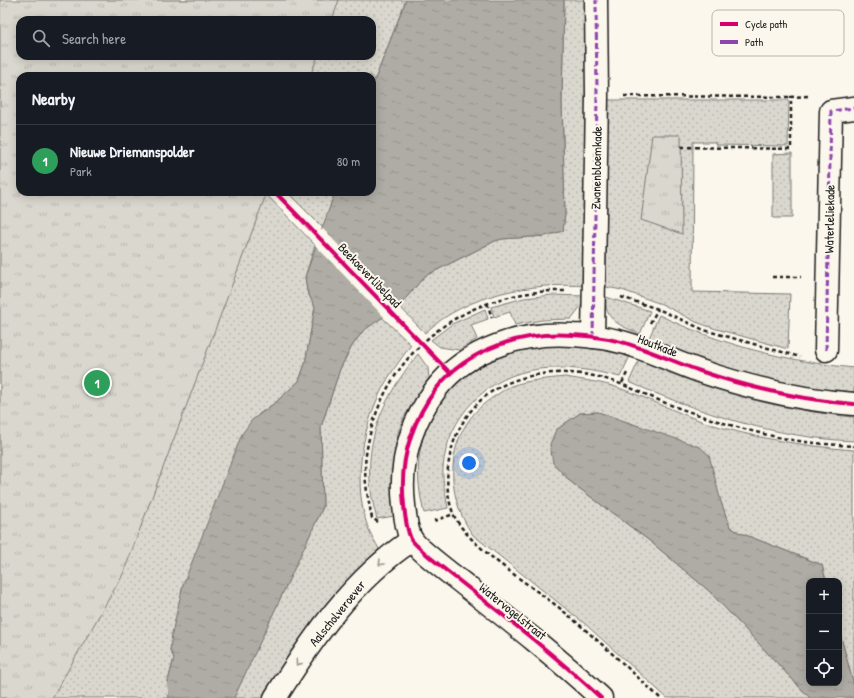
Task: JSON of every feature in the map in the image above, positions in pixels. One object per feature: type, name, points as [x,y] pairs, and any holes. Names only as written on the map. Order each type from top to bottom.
[{"type":"street","name":"Zwanenbloemkade","points":[[593,337],[597,96],[596,0]]},
{"type":"street","name":"Waterleliekade","points":[[826,350],[832,112],[854,108]]},
{"type":"street","name":"Houtkade","points":[[412,540],[405,521],[403,495],[405,452],[417,419],[427,402],[450,373],[474,355],[496,346],[521,339],[571,334],[593,337],[639,347],[699,371],[769,392],[809,399],[854,404]]},
{"type":"street","name":"Aalscholveroever","points":[[275,698],[331,616],[389,555],[412,540]]},
{"type":"street","name":"Watervogelstraat","points":[[412,540],[447,571],[580,678],[601,698]]},
{"type":"path","points":[[597,96],[815,96]]},
{"type":"path","points":[[681,148],[791,148],[791,97]]},
{"type":"path","points":[[486,303],[492,318]]},
{"type":"path","points":[[416,338],[450,373]]},
{"type":"path","points":[[660,698],[619,659],[561,609],[502,564],[466,534],[454,514],[449,494],[449,463],[455,439],[468,414],[484,397],[506,384],[534,375],[564,372],[594,376],[622,383],[674,406],[760,433],[806,442],[854,446]]},
{"type":"green space","points":[[0,0],[16,16],[16,60],[20,60],[20,72],[16,72],[16,196],[268,196],[315,245],[305,277],[307,291],[315,307],[305,364],[299,381],[276,402],[259,414],[170,650],[174,658],[168,681],[169,698],[0,698]]},
{"type":"green space","points":[[0,0],[339,0],[333,16],[16,16],[16,60],[316,60],[312,72],[16,72],[16,196],[265,196],[123,574],[52,698],[0,698]]},
{"type":"green space","points":[[39,0],[406,0],[376,77],[376,72],[152,72],[136,60],[376,60],[376,16],[67,16]]},
{"type":"green space","points":[[564,0],[586,0],[587,286],[544,286],[501,293],[460,309],[441,320],[425,333],[399,306],[425,276],[495,241],[502,239],[545,236],[563,231],[565,214],[562,101]]},
{"type":"green space","points":[[606,100],[789,100],[788,146],[716,145],[715,142],[693,142],[692,292],[790,294],[788,349],[713,328],[696,322],[664,305],[622,290],[606,287]]},
{"type":"green space","points":[[652,135],[681,135],[682,234],[641,220]]},
{"type":"green space","points":[[792,153],[792,218],[773,218],[773,154]]},
{"type":"green space","points":[[291,196],[334,196],[323,228]]},
{"type":"green space","points":[[552,295],[585,296],[584,302],[571,319],[542,320],[515,325],[510,312],[494,317],[491,307],[524,298]]},
{"type":"green space","points":[[606,297],[650,311],[640,334],[615,322],[608,312]]},
{"type":"green space","points":[[485,309],[488,319],[471,325],[477,339],[459,350],[440,347],[431,340],[452,324]]},
{"type":"green space","points":[[659,315],[706,335],[754,350],[804,361],[854,368],[854,392],[827,390],[775,381],[723,366],[674,348],[649,338]]},
{"type":"green space","points":[[382,317],[411,345],[391,373],[374,407],[368,424],[361,460],[361,496],[364,513],[369,530],[379,549],[351,579],[265,698],[233,698],[323,507],[321,427],[340,369],[352,346],[363,331]]},
{"type":"green space","points":[[554,343],[607,348],[630,356],[620,377],[580,369],[549,368],[520,373],[503,380],[487,390],[473,402],[461,416],[452,432],[446,449],[443,473],[448,508],[424,513],[420,495],[419,478],[421,445],[432,415],[442,400],[467,372],[483,360],[500,353]]},
{"type":"green space","points":[[418,354],[428,368],[429,378],[404,417],[398,433],[393,470],[400,515],[377,519],[372,495],[370,473],[371,452],[375,431],[382,411],[392,392]]},
{"type":"green space","points":[[639,360],[691,381],[744,398],[798,410],[854,417],[854,441],[796,435],[767,429],[711,414],[683,404],[629,382]]},
{"type":"green space","points":[[565,377],[599,383],[619,388],[693,418],[741,433],[797,444],[854,450],[854,686],[842,641],[842,578],[825,578],[822,565],[738,532],[730,527],[721,502],[644,428],[598,412],[580,413],[556,430],[553,463],[571,482],[651,542],[709,591],[810,698],[667,698],[584,623],[473,535],[463,517],[456,499],[453,479],[454,460],[458,441],[466,424],[479,409],[509,387],[531,381]]},
{"type":"water","points":[[406,0],[564,0],[562,101],[565,214],[563,231],[545,236],[502,239],[495,241],[425,276],[399,306],[363,331],[352,346],[340,369],[321,427],[323,507],[234,698],[169,698],[168,681],[174,658],[170,650],[172,633],[183,585],[242,434],[252,420],[276,402],[299,381],[305,364],[315,307],[307,291],[305,277],[334,196],[376,196],[376,77]]},
{"type":"water","points":[[598,412],[700,447],[709,455],[721,502],[730,527],[738,532],[822,565],[825,578],[806,578],[806,686],[842,686],[842,641],[854,686],[854,698],[810,698],[709,591],[651,542],[571,482],[553,463],[550,444],[556,430],[580,413]]},
{"type":"pier","points":[[323,229],[399,308],[385,318],[314,244],[319,232]]},
{"type":"marked path","points":[[593,337],[597,96],[596,0]]},
{"type":"marked path","points":[[826,350],[831,111],[854,108]]},
{"type":"cycle path","name":"Beekoeverlibelpad","points":[[279,196],[450,373]]},
{"type":"cycle path","points":[[601,698],[535,640],[428,556],[411,539],[405,518],[404,505],[403,474],[405,459],[408,444],[419,416],[436,389],[463,363],[480,353],[497,346],[535,336],[573,335],[599,337],[632,345],[700,371],[757,388],[815,400],[854,404]]},
{"type":"place","name":"Nieuwe Driemanspolder","points":[[97,383]]}]
